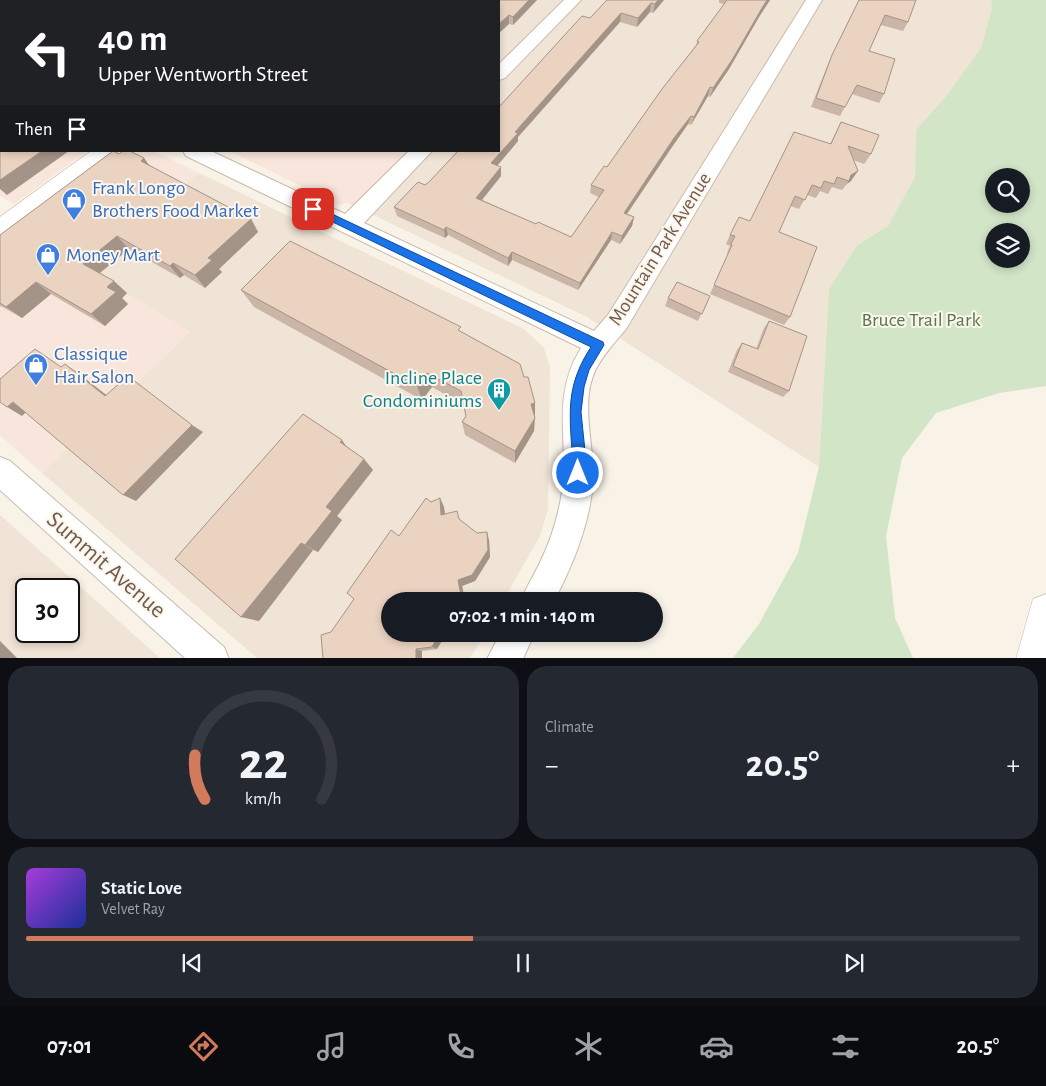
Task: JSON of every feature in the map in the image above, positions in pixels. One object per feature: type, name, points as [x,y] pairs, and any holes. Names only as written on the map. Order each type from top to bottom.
[{"type":"main road","points":[[3,223],[106,152]]},
{"type":"main road","points":[[1034,658],[1046,612]]},
{"type":"street","points":[[500,73],[573,0]]},
{"type":"street","name":"Mountain Park Avenue","points":[[541,592],[554,571],[566,540],[574,510],[580,461],[575,412],[578,387],[583,368],[617,322],[814,0]]},
{"type":"street","points":[[194,152],[599,345]]},
{"type":"street","points":[[348,225],[421,152]]},
{"type":"street","name":"Summit Avenue","points":[[0,471],[212,658]]},
{"type":"street","points":[[504,658],[513,642]]},
{"type":"shaded area","points":[[500,0],[991,0],[992,8],[981,48],[947,95],[916,130],[915,177],[888,226],[857,245],[829,289],[819,467],[587,317],[348,203],[360,197],[404,152],[500,152]]},
{"type":"shaded area","points":[[0,152],[86,152],[14,204],[0,196]]},
{"type":"shaded area","points":[[138,152],[156,152],[199,173],[83,267],[190,332],[42,473],[0,435],[0,257]]},
{"type":"shaded area","points":[[232,152],[404,152],[356,201],[339,205]]},
{"type":"shaded area","points":[[199,173],[524,329],[544,348],[550,367],[548,509],[540,536],[508,592],[381,592],[381,642],[480,642],[470,658],[257,658],[42,473],[190,332],[83,267]]},
{"type":"shaded area","points":[[0,515],[70,578],[15,578],[15,643],[80,643],[80,586],[160,658],[0,658]]},
{"type":"green space","name":"Bruce Trail Park","points":[[991,0],[1046,0],[1046,386],[999,393],[936,413],[902,458],[886,536],[895,618],[913,658],[733,658],[759,624],[798,553],[819,467],[829,289],[857,245],[888,226],[915,177],[916,130],[947,95],[981,48],[992,8]]},
{"type":"building","points":[[500,0],[529,0],[513,17],[509,15],[500,23]]},
{"type":"building","points":[[607,0],[658,0],[655,4],[651,3],[638,18],[621,13],[515,132],[518,133],[491,163],[501,167],[476,198],[571,237],[604,190],[591,185],[604,166],[607,167],[662,89],[699,42],[697,41],[727,0],[767,0],[732,60],[713,88],[710,87],[694,117],[691,116],[674,138],[624,213],[634,217],[622,236],[612,232],[580,283],[512,252],[508,258],[446,227],[444,230],[394,207],[418,182],[425,185],[429,182],[457,152],[500,152],[500,106],[582,16],[590,18]]},
{"type":"building","points":[[859,0],[916,0],[908,22],[885,15],[869,51],[895,59],[884,94],[857,85],[845,107],[816,98],[832,55]]},
{"type":"building","points":[[841,122],[879,135],[871,154],[848,146],[858,171],[851,175],[849,181],[837,177],[834,184],[824,181],[821,188],[812,185],[805,200],[795,196],[779,232],[817,247],[790,317],[714,285],[732,245],[735,236],[730,235],[739,217],[750,221],[794,132],[831,144]]},
{"type":"building","points":[[0,152],[41,152],[0,180]]},
{"type":"building","points":[[112,152],[119,154],[122,152],[132,152],[144,158],[141,161],[251,219],[208,258],[212,260],[195,275],[173,263],[170,266],[117,236],[83,264],[114,281],[107,287],[116,292],[91,314],[36,282],[6,307],[0,303],[0,235]]},
{"type":"building","points":[[290,241],[461,327],[458,330],[520,364],[524,377],[528,377],[535,403],[531,404],[535,418],[515,451],[462,422],[466,416],[461,391],[427,373],[417,386],[241,290]]},
{"type":"building","points":[[677,282],[710,296],[702,314],[668,298]]},
{"type":"building","points":[[769,321],[807,336],[789,391],[733,366],[742,343],[758,349]]},
{"type":"building","points":[[35,349],[61,367],[65,364],[105,396],[128,376],[192,425],[123,495],[13,402],[7,407],[0,402],[0,379]]},
{"type":"building","points":[[303,414],[342,440],[340,442],[364,459],[326,507],[332,511],[305,545],[301,543],[241,617],[175,559]]},
{"type":"building","points":[[426,498],[431,502],[440,498],[441,515],[457,511],[459,519],[477,533],[487,532],[488,550],[472,575],[458,580],[460,592],[381,592],[381,642],[435,642],[432,647],[416,649],[416,658],[323,658],[321,635],[331,632],[354,599],[347,593],[391,530],[399,536]]},
{"type":"place","name":"Frank Longo Brothers Food Market","points":[[74,221]]},
{"type":"place","name":"Money Mart","points":[[48,276]]},
{"type":"place","name":"Classique Hair Salon","points":[[36,386]]},
{"type":"place","name":"Incline Place Condominiums","points":[[499,411]]},
{"type":"route","points":[[313,209],[599,345],[583,368],[578,387],[575,412],[580,461],[578,473]]}]
